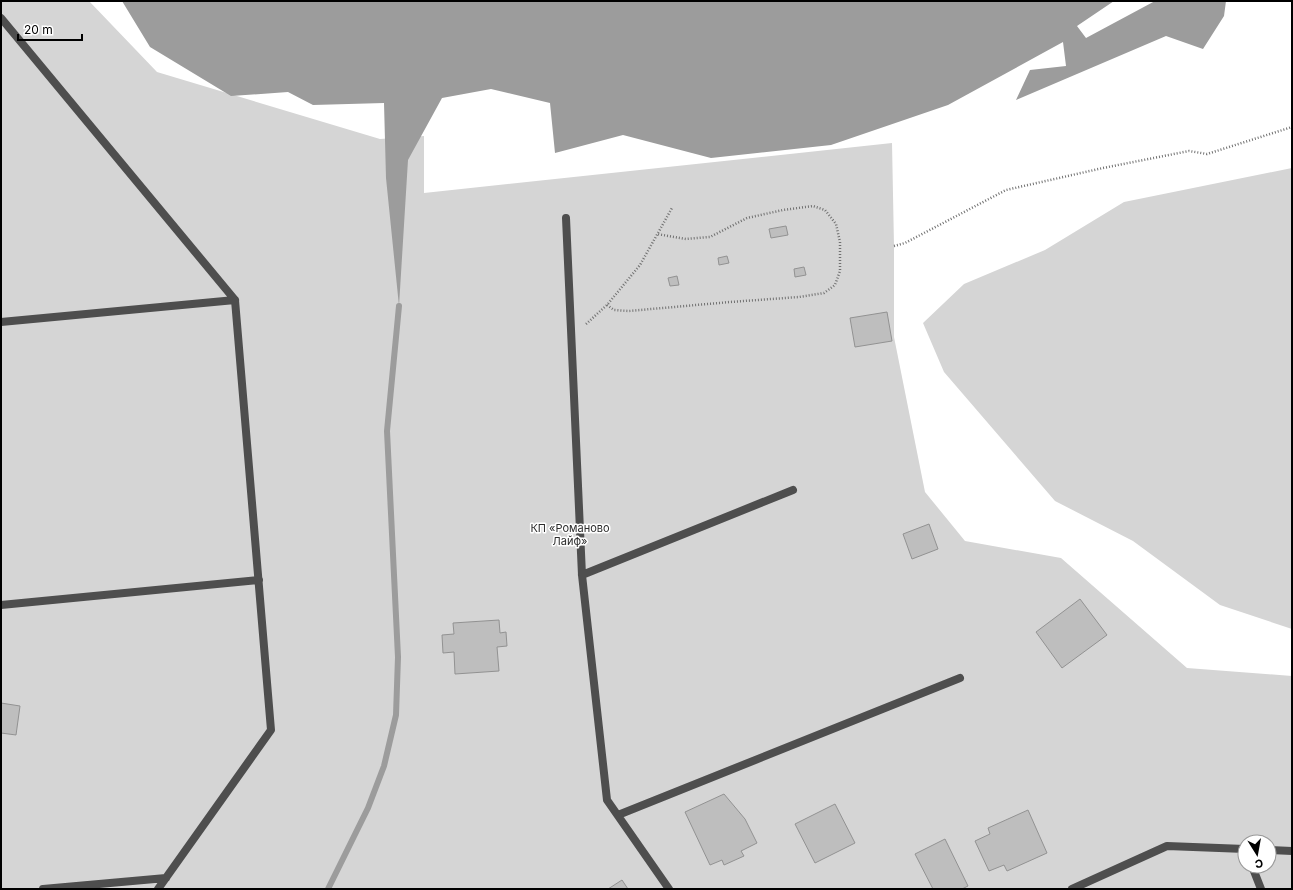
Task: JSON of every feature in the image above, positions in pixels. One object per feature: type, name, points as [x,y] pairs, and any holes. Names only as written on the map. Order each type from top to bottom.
[{"type":"street","points":[[1,18],[235,300],[272,730],[158,889]]},
{"type":"street","points":[[566,218],[582,575],[607,800],[668,889]]},
{"type":"street","points":[[1,322],[235,300]]},
{"type":"street","points":[[582,575],[793,490]]},
{"type":"street","points":[[1,605],[258,580]]},
{"type":"street","points":[[618,815],[960,678]]},
{"type":"street","points":[[1072,889],[1167,846],[1237,849]]},
{"type":"street","points":[[1277,850],[1292,851]]},
{"type":"street","points":[[1255,874],[1261,889]]},
{"type":"street","points":[[43,889],[166,878]]},
{"type":"path","points":[[894,246],[906,243],[1006,190],[1188,151],[1207,154],[1292,127]]},
{"type":"path","points":[[608,305],[614,310],[629,311],[824,294],[835,285],[840,272],[840,242],[836,224],[824,210],[813,206],[784,210],[747,218],[710,237],[686,239],[657,234]]},
{"type":"path","points":[[571,331],[582,327],[608,305],[640,265],[672,208]]},
{"type":"green space","name":"КП «Романово Лайф»","points":[[1,1],[89,1],[157,72],[380,139],[424,136],[424,193],[892,143],[894,337],[925,492],[965,541],[1061,558],[1187,668],[1292,676],[1292,889],[1,889]]},
{"type":"green space","points":[[1292,168],[1292,629],[1220,605],[1133,541],[1055,501],[944,372],[923,323],[964,284],[1045,250],[1124,202]]},
{"type":"shaded area","points":[[122,1],[1114,1],[1077,26],[1086,38],[1155,1],[1226,1],[1224,16],[1203,49],[1166,36],[1016,100],[1030,70],[1066,66],[1063,42],[948,105],[831,145],[711,158],[623,135],[555,153],[550,103],[491,89],[442,98],[408,160],[399,306],[386,178],[384,103],[313,105],[288,92],[231,96],[150,47]]},
{"type":"building","points":[[786,226],[788,235],[771,238],[769,229]]},
{"type":"building","points":[[727,256],[729,263],[719,265],[718,258]]},
{"type":"building","points":[[804,267],[806,275],[795,277],[794,269]]},
{"type":"building","points":[[677,276],[679,285],[670,286],[668,278]]},
{"type":"building","points":[[887,312],[892,341],[855,347],[850,318]]},
{"type":"building","points":[[929,524],[938,549],[912,559],[903,534]]},
{"type":"building","points":[[1080,599],[1107,635],[1062,668],[1036,632]]},
{"type":"building","points":[[499,620],[500,633],[506,632],[507,646],[497,647],[499,671],[455,674],[454,652],[443,653],[442,635],[454,634],[453,623]]},
{"type":"building","points":[[1,703],[20,706],[16,735],[1,733]]},
{"type":"building","points":[[724,794],[745,819],[757,843],[741,851],[744,856],[724,865],[722,860],[710,865],[685,812]]},
{"type":"building","points":[[835,804],[855,843],[815,863],[795,824]]},
{"type":"building","points":[[1028,810],[1047,853],[1007,871],[1004,865],[989,871],[975,841],[990,834],[988,828]]},
{"type":"building","points":[[945,839],[968,886],[962,889],[933,889],[915,854]]},
{"type":"building","points":[[622,880],[628,889],[608,889]]},
{"type":"waterway","points":[[328,889],[368,808],[384,766],[396,715],[398,657],[387,431],[399,306]]}]
